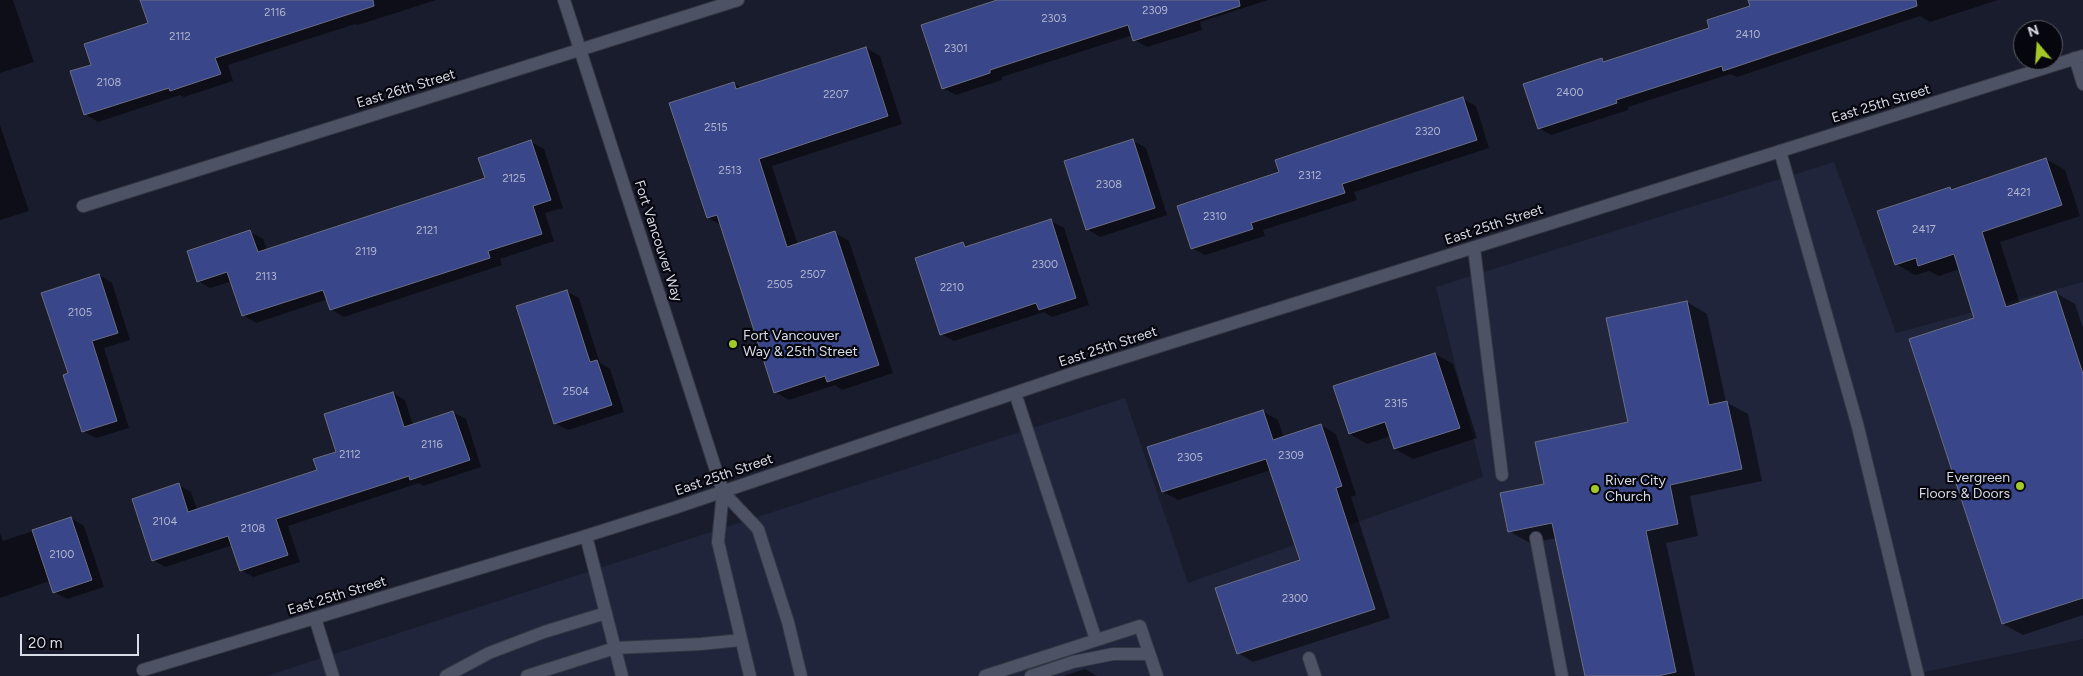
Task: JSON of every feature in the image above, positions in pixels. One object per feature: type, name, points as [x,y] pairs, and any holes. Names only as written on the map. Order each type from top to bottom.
[{"type":"street","name":"Fort Vancouver Way","points":[[564,0],[723,492],[718,542],[750,676]]},
{"type":"street","name":"East 26th Street","points":[[83,206],[738,0]]},
{"type":"street","name":"East 25th Street","points":[[143,673],[315,618],[586,536],[723,492],[1014,393],[2079,57]]},
{"type":"street","points":[[2079,57],[2083,84]]},
{"type":"street","points":[[1780,151],[1858,428],[1918,676]]},
{"type":"street","points":[[1474,248],[1502,475]]},
{"type":"street","points":[[1014,393],[1096,640]]},
{"type":"street","name":"Fort Vancouver Way","points":[[723,492],[758,528],[788,622],[801,676]]},
{"type":"street","points":[[586,536],[622,676]]},
{"type":"street","points":[[1536,538],[1562,676]]},
{"type":"street","points":[[446,676],[489,653],[544,632],[606,613]]},
{"type":"street","points":[[315,618],[333,676]]},
{"type":"street","points":[[985,676],[1140,626],[1157,676]]},
{"type":"street","points":[[527,676],[615,648],[741,640]]},
{"type":"street","points":[[1031,676],[1073,662],[1112,654],[1149,654]]},
{"type":"street","points":[[1309,658],[1315,676]]},
{"type":"shaded area","points":[[1834,162],[1896,333],[2083,282],[2083,639],[1905,676],[266,676],[1125,398],[1188,583],[1483,477],[1436,287]]},
{"type":"building","points":[[140,0],[373,0],[374,6],[215,58],[221,74],[170,91],[169,88],[84,115],[70,71],[91,65],[84,44],[148,23]]},
{"type":"building","points":[[997,0],[1239,0],[1240,6],[1133,41],[1128,25],[990,70],[990,73],[942,89],[921,25]]},
{"type":"building","points":[[1748,0],[1916,0],[1917,6],[1723,71],[1722,66],[1616,100],[1617,103],[1538,129],[1523,84],[1602,58],[1603,62],[1709,28],[1707,20],[1750,6]]},
{"type":"building","points":[[866,47],[888,116],[759,159],[787,247],[835,231],[879,365],[827,382],[825,376],[774,393],[717,215],[707,218],[669,103],[734,82],[736,89]]},
{"type":"building","points":[[1463,97],[1477,140],[1342,184],[1345,193],[1251,223],[1253,229],[1191,249],[1177,206],[1279,172],[1275,160]]},
{"type":"building","points":[[1133,139],[1155,208],[1086,230],[1064,161]]},
{"type":"building","points":[[531,140],[551,200],[533,206],[542,234],[488,251],[490,258],[330,310],[323,290],[242,316],[227,272],[197,282],[187,251],[250,230],[258,252],[485,178],[478,158]]},
{"type":"building","name":"Evergreen Floors & Doors","points":[[2046,158],[2062,205],[1982,232],[2006,307],[2056,291],[2083,374],[2083,598],[2002,624],[1909,339],[1974,318],[1954,254],[1918,266],[1916,258],[1895,265],[1877,211],[1950,187],[1951,190]]},
{"type":"building","points":[[1051,219],[1076,298],[1039,310],[1036,303],[940,335],[915,258],[963,242],[965,247]]},
{"type":"building","points":[[99,274],[118,333],[92,341],[117,421],[82,432],[63,375],[68,373],[41,293]]},
{"type":"building","points":[[567,290],[590,362],[597,360],[612,405],[554,424],[516,306]]},
{"type":"building","name":"River City Church","points":[[1687,301],[1709,405],[1727,401],[1742,469],[1670,485],[1678,524],[1646,531],[1676,672],[1658,676],[1585,676],[1552,523],[1508,532],[1500,493],[1544,484],[1535,442],[1628,422],[1606,318]]},
{"type":"building","points":[[1435,353],[1460,428],[1394,449],[1385,422],[1349,434],[1333,386]]},
{"type":"building","points":[[393,392],[404,427],[453,411],[470,460],[410,480],[409,476],[276,519],[288,555],[240,571],[228,536],[152,561],[132,499],[179,483],[188,512],[317,470],[313,459],[336,452],[324,414]]},
{"type":"building","points":[[1263,410],[1273,440],[1321,424],[1342,486],[1336,488],[1375,609],[1237,654],[1215,588],[1300,560],[1266,459],[1162,492],[1147,447]]},
{"type":"building","points":[[71,517],[92,580],[53,593],[32,530]]},
{"type":"place","name":"Fort Vancouver Way & 25th Street","points":[[733,344]]},
{"type":"place","name":"Evergreen Floors & Doors","points":[[2020,486]]},
{"type":"place","name":"River City Church","points":[[1595,489]]}]
